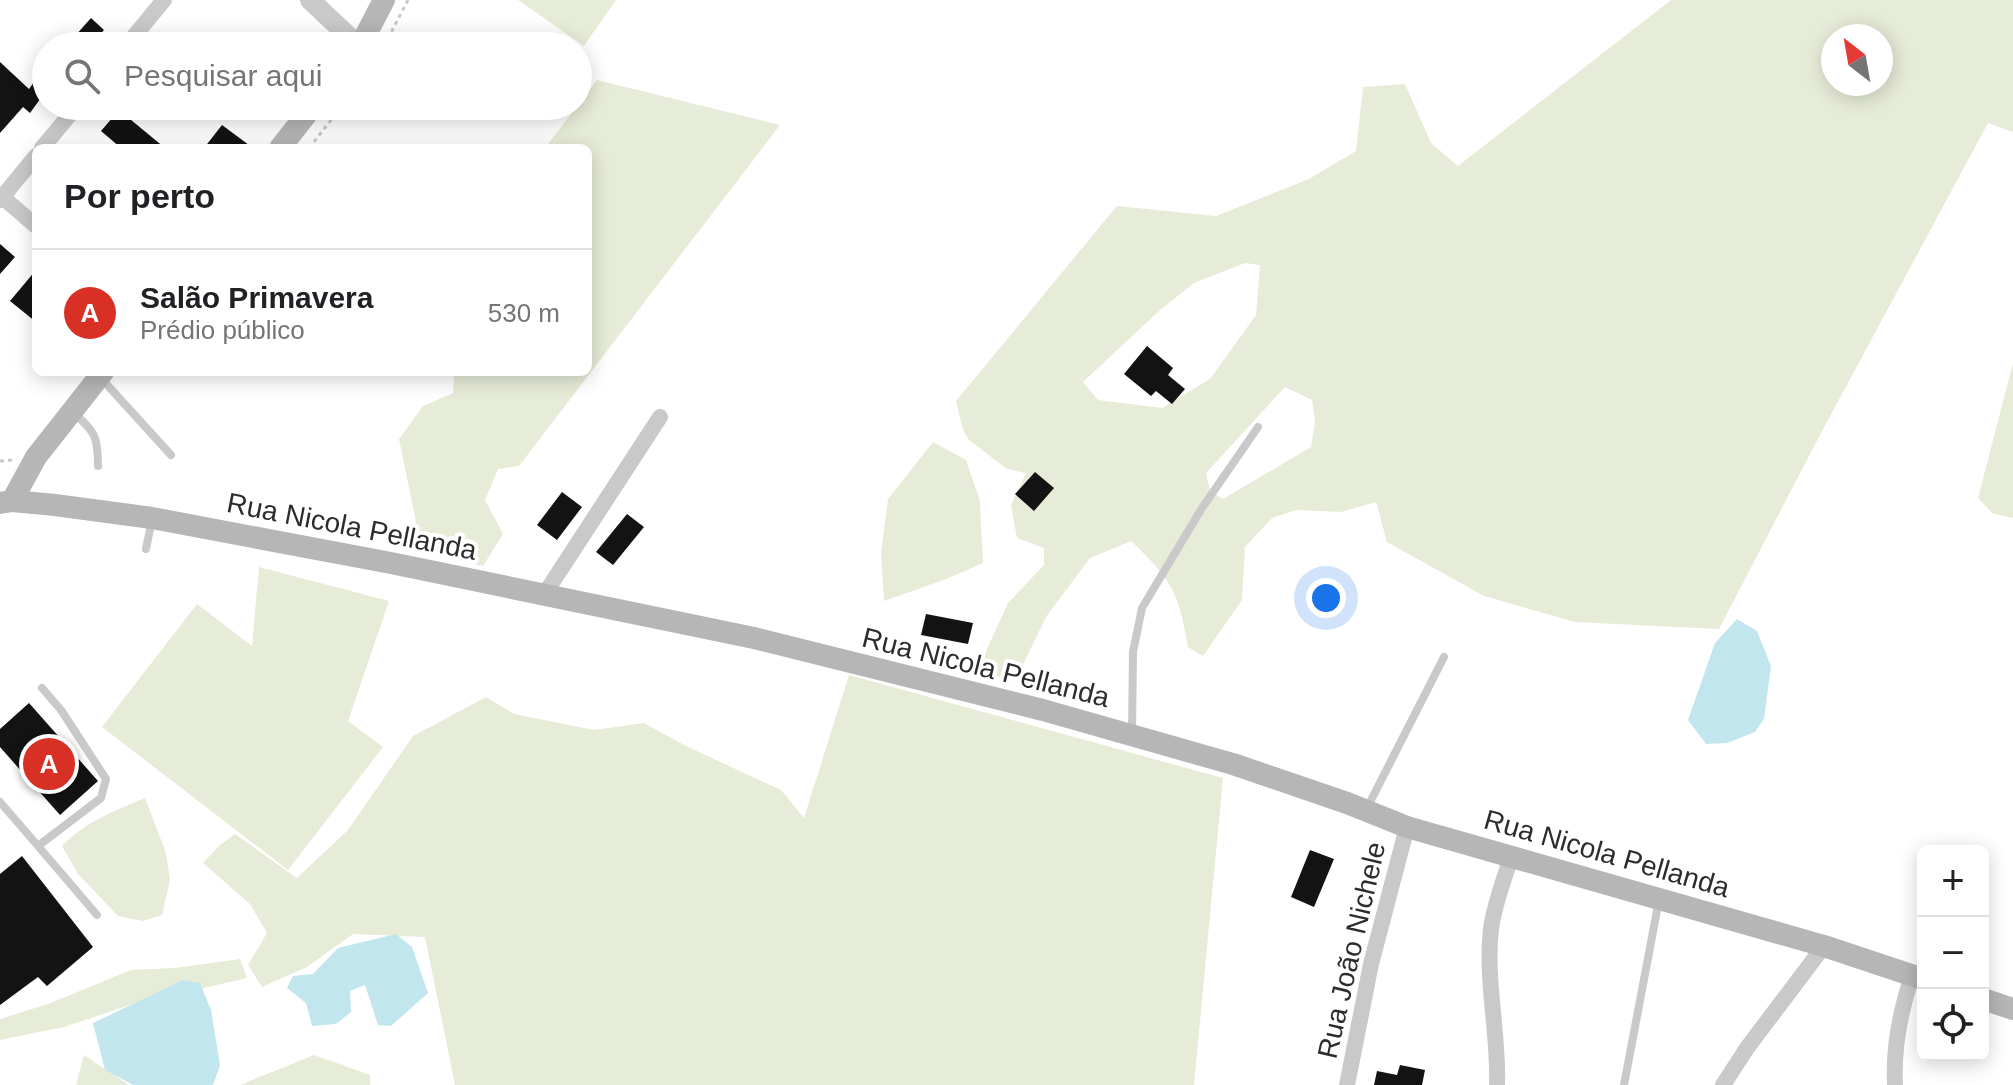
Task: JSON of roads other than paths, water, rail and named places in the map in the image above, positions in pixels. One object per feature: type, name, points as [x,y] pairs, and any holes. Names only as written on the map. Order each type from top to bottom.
[{"type":"main road","points":[[367,32],[384,0]]},
{"type":"main road","points":[[283,144],[302,120]]},
{"type":"main road","points":[[6,502],[36,457],[99,376]]},
{"type":"main road","name":"Rua Nicola Pellanda","points":[[6,502],[152,518],[754,638],[1043,710],[1233,764],[1407,827],[1824,946],[1917,977]]},
{"type":"main road","points":[[1989,1001],[2013,1009]]},
{"type":"street","points":[[138,32],[164,0]]},
{"type":"street","points":[[310,0],[345,32]]},
{"type":"street","points":[[45,144],[65,120]]},
{"type":"street","points":[[32,161],[1,197],[32,223]]},
{"type":"street","points":[[544,595],[660,417]]},
{"type":"street","name":"Rua João Nichele","points":[[1347,1085],[1371,964],[1407,827]]},
{"type":"street","points":[[1497,1085],[1498,1058],[1490,980],[1491,929],[1511,857]]},
{"type":"street","points":[[1723,1085],[1824,946]]},
{"type":"street","points":[[1895,1085],[1894,1058],[1900,1011],[1917,979]]},
{"type":"lane","points":[[103,376],[171,455]]},
{"type":"lane","points":[[72,411],[94,432],[98,442],[98,466]]},
{"type":"lane","points":[[1132,735],[1133,652],[1142,608],[1202,508],[1258,427]]},
{"type":"lane","points":[[146,549],[152,518]]},
{"type":"lane","points":[[1366,811],[1444,657]]},
{"type":"lane","points":[[38,846],[101,798],[106,779],[69,721],[42,688]]},
{"type":"lane","points":[[0,802],[97,915]]},
{"type":"lane","points":[[1624,1085],[1659,899]]},
{"type":"water","points":[[1737,619],[1757,631],[1771,666],[1764,719],[1755,732],[1727,743],[1706,744],[1688,720],[1715,643]]},
{"type":"water","points":[[396,934],[412,947],[428,993],[391,1026],[378,1025],[365,985],[350,991],[351,1012],[336,1024],[312,1026],[306,1003],[287,988],[293,976],[313,974],[338,948]]},
{"type":"water","points":[[183,980],[200,983],[211,1010],[220,1065],[213,1085],[133,1085],[105,1070],[93,1023]]},
{"type":"place","name":"Salão Primavera","points":[[49,764]]}]
